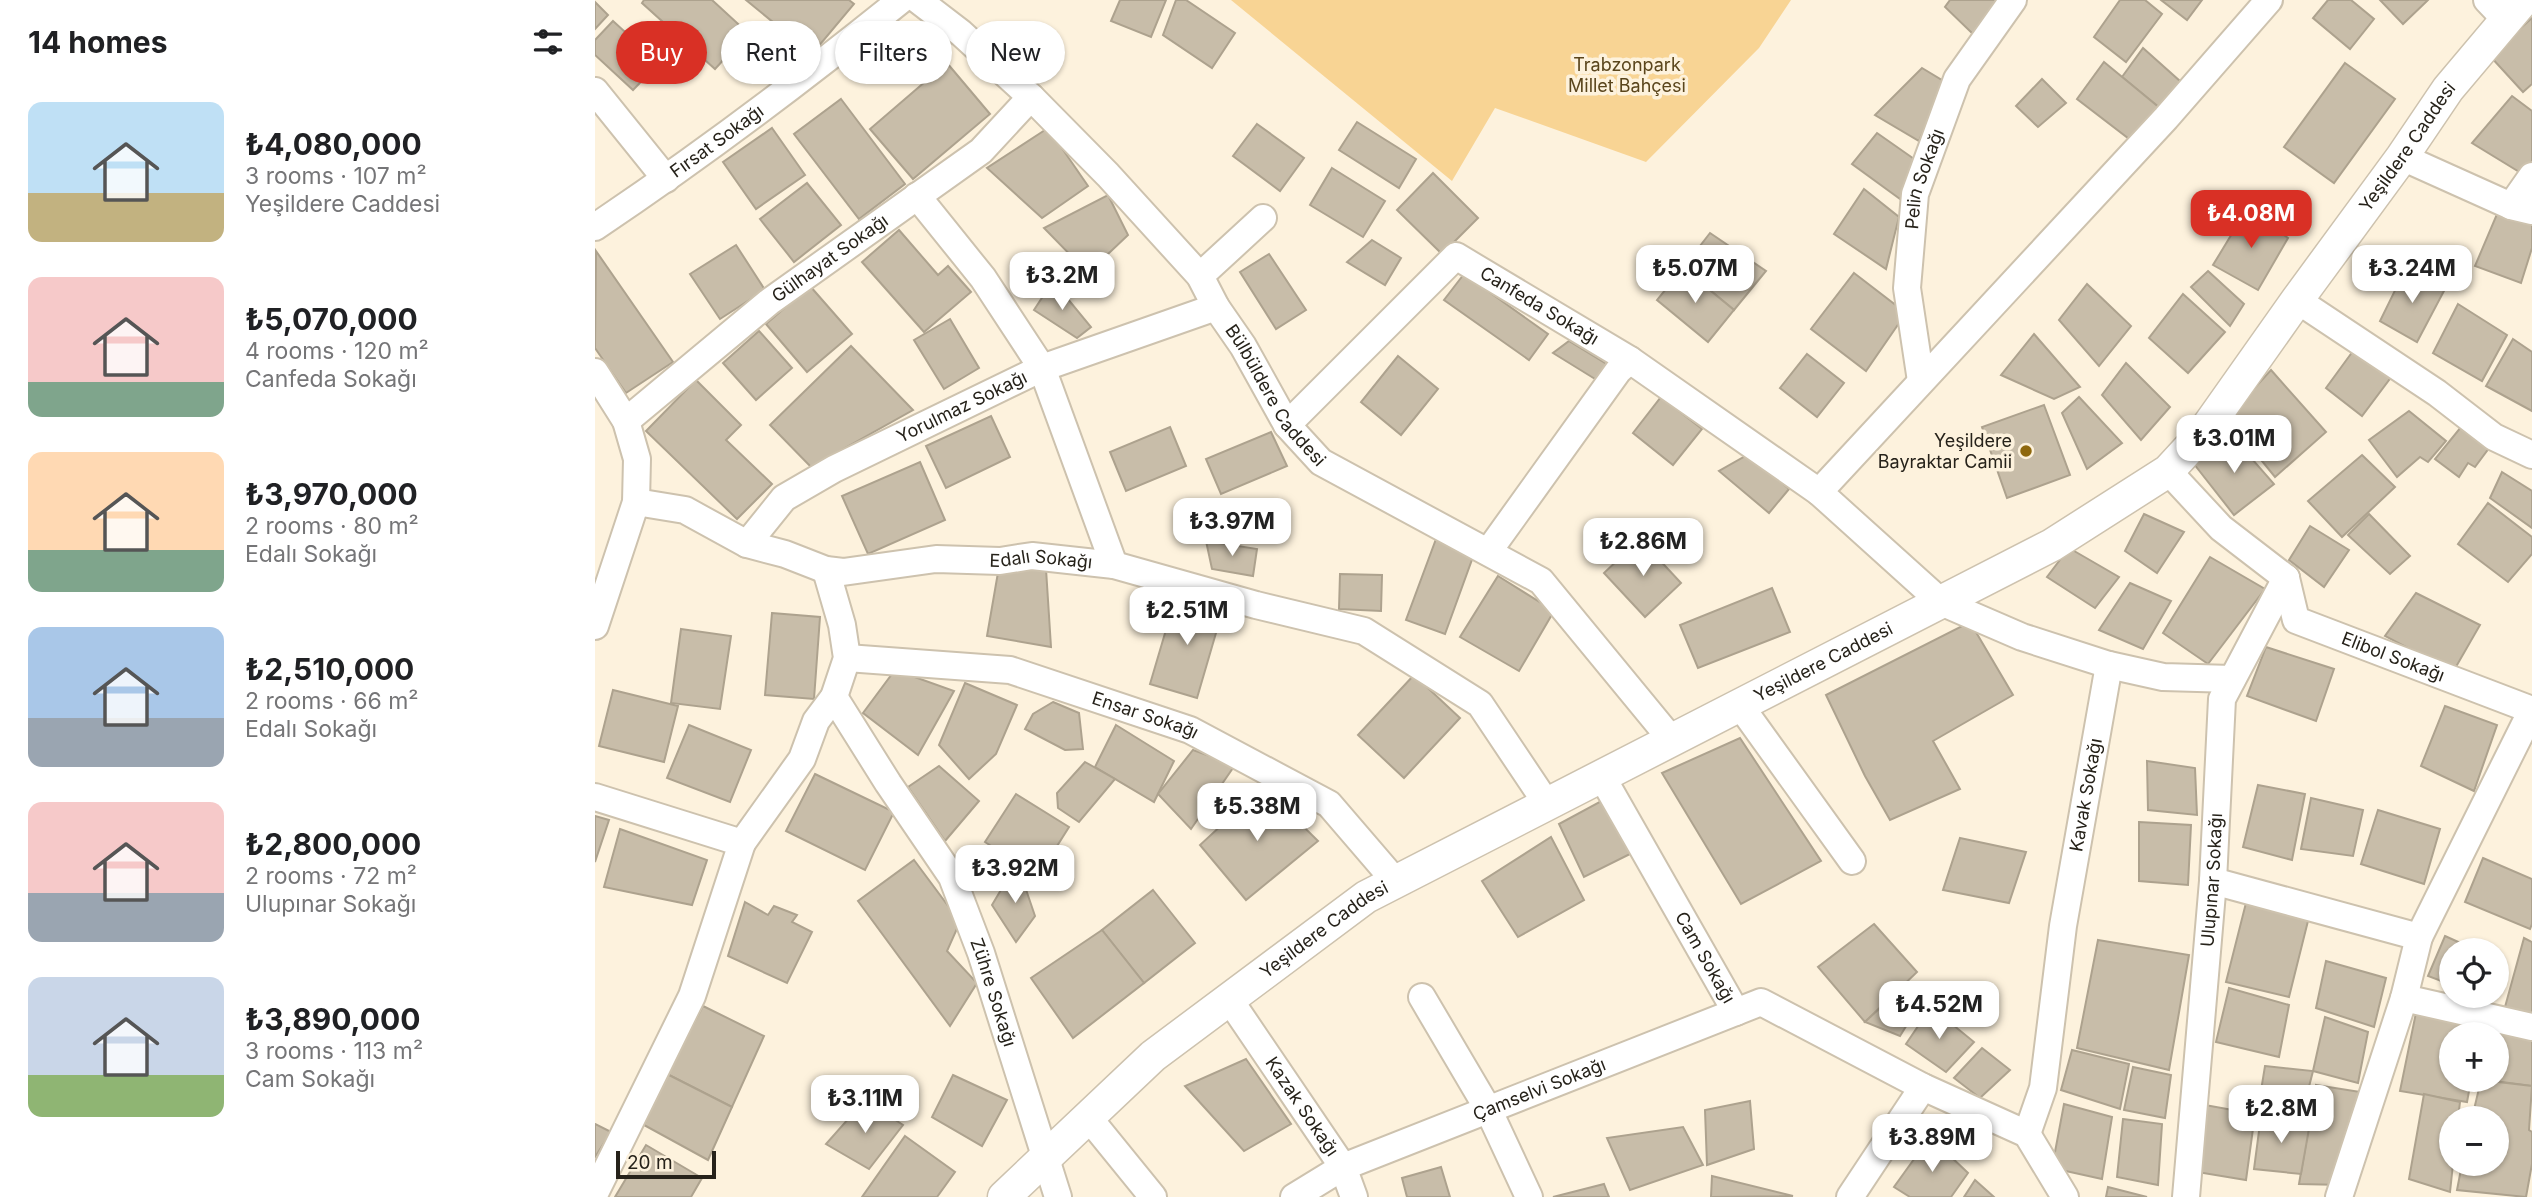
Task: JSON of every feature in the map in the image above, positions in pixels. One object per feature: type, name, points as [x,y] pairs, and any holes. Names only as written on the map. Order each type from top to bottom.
[{"type":"street","name":"Fırsat Sokağı","points":[[595,227],[791,88],[901,0]]},
{"type":"street","name":"Bülbüldere Caddesi","points":[[918,0],[961,33],[1031,97],[1108,175],[1200,276],[1287,425],[1321,462],[1541,581],[1671,739]]},
{"type":"street","name":"Pelin Sokağı","points":[[1921,381],[1907,288],[1915,194],[1957,79],[2013,0]]},
{"type":"street","points":[[1819,492],[2166,118],[2269,0]]},
{"type":"street","name":"Yeşildere Caddesi","points":[[1004,1197],[1153,1056],[1366,897],[2052,545],[2168,471],[2203,433],[2402,157],[2505,7]]},
{"type":"street","points":[[595,91],[666,179]]},
{"type":"street","name":"Gülhayat Sokağı","points":[[626,421],[769,302],[981,152],[1031,97]]},
{"type":"street","points":[[2402,157],[2521,208],[2532,176]]},
{"type":"street","name":"Yorulmaz Sokağı","points":[[747,544],[784,498],[834,470],[1042,368],[983,278],[917,196]]},
{"type":"street","points":[[1200,276],[1263,218]]},
{"type":"street","name":"Canfeda Sokağı","points":[[1287,425],[1456,256],[1630,360],[1819,492],[1941,602]]},
{"type":"street","points":[[2297,300],[2437,393],[2494,437],[2532,454]]},
{"type":"street","points":[[1114,565],[1042,368],[1216,307]]},
{"type":"street","points":[[1487,552],[1618,371],[1630,360]]},
{"type":"street","points":[[595,372],[626,421],[637,459],[636,502],[595,626]]},
{"type":"street","points":[[2168,471],[2221,528],[2286,578]]},
{"type":"street","name":"Edalı Sokağı","points":[[636,502],[685,510],[747,544],[785,554],[826,570],[843,572],[936,559],[1000,561],[1032,556],[1114,565],[1255,606],[1364,631],[1479,704],[1547,804]]},
{"type":"street","points":[[595,1193],[692,996],[742,843],[801,759],[816,722],[834,697],[846,658],[842,625],[826,570]]},
{"type":"street","name":"Ulupınar Sokağı","points":[[2186,1197],[2213,881],[2222,699],[2286,578]]},
{"type":"street","name":"Elibol Sokağı","points":[[2286,578],[2296,620],[2532,710]]},
{"type":"street","points":[[1941,602],[2022,636],[2109,665],[2162,677],[2232,679]]},
{"type":"street","name":"Ensar Sokağı","points":[[846,658],[1010,670],[1189,730],[1329,804],[1396,882]]},
{"type":"street","name":"Kavak Sokağı","points":[[2027,1134],[2043,1088],[2063,926],[2109,665]]},
{"type":"street","name":"Zühre Sokağı","points":[[834,697],[952,877],[981,953],[1058,1197]]},
{"type":"street","points":[[1739,704],[1851,861]]},
{"type":"street","points":[[2339,1197],[2404,998],[2419,937],[2532,710]]},
{"type":"street","name":"Cam Sokağı","points":[[1601,775],[1735,1012],[1761,1002],[1923,1087],[2027,1134]]},
{"type":"street","points":[[595,797],[742,843]]},
{"type":"street","points":[[2213,881],[2419,937]]},
{"type":"street","points":[[1422,997],[1487,1109],[1529,1197]]},
{"type":"street","points":[[2404,998],[2532,1027]]},
{"type":"street","name":"Kazak Sokağı","points":[[1229,999],[1343,1167],[1294,1197]]},
{"type":"street","name":"Çamselvi Sokağı","points":[[1343,1167],[1735,1012]]},
{"type":"street","points":[[1850,1197],[1923,1087]]},
{"type":"street","points":[[1088,1117],[1153,1197]]},
{"type":"street","points":[[2027,1134],[2065,1197]]},
{"type":"street","points":[[1343,1167],[1354,1197]]},
{"type":"green space","name":"Trabzonpark Millet Bahçesi","points":[[1231,0],[1791,0],[1759,48],[1646,162],[1495,108],[1452,181]]},
{"type":"building","points":[[644,0],[712,0],[735,21],[721,21],[721,62],[715,69],[707,62],[707,21],[662,21],[642,3]]},
{"type":"building","points":[[746,0],[849,0],[854,4],[840,21],[835,21],[835,27],[821,43],[821,21],[772,21]]},
{"type":"building","points":[[1120,0],[1166,0],[1151,37],[1111,21]]},
{"type":"building","points":[[1176,0],[1186,0],[1235,33],[1212,68],[1163,35]]},
{"type":"building","points":[[1950,0],[2002,0],[1975,36],[1945,7]]},
{"type":"building","points":[[2120,0],[2145,0],[2162,14],[2126,62],[2094,37]]},
{"type":"building","points":[[2161,0],[2202,0],[2187,20]]},
{"type":"building","points":[[2328,0],[2351,0],[2374,19],[2350,49],[2313,18]]},
{"type":"building","points":[[2380,0],[2428,0],[2403,24]]},
{"type":"building","points":[[595,2],[608,15],[595,29]]},
{"type":"building","points":[[2532,18],[2532,84],[2523,92],[2490,56]]},
{"type":"building","points":[[613,21],[616,24],[616,74],[595,55],[595,40]]},
{"type":"building","points":[[2143,48],[2181,82],[2161,109],[2122,77]]},
{"type":"building","points":[[2104,62],[2161,109],[2137,145],[2077,99]]},
{"type":"building","points":[[2345,63],[2395,99],[2334,183],[2284,147]]},
{"type":"building","points":[[1922,68],[1945,82],[1919,141],[1875,115]]},
{"type":"building","points":[[952,69],[990,114],[913,179],[870,129],[922,84],[952,84]]},
{"type":"building","points":[[2042,79],[2066,103],[2038,127],[2016,106]]},
{"type":"building","points":[[626,84],[639,84],[633,90]]},
{"type":"building","points":[[2512,96],[2532,111],[2532,161],[2521,173],[2472,143]]},
{"type":"building","points":[[841,99],[905,184],[859,219],[794,134]]},
{"type":"building","points":[[1357,122],[1416,159],[1399,188],[1339,150]]},
{"type":"building","points":[[1257,124],[1304,158],[1280,191],[1233,156]]},
{"type":"building","points":[[772,128],[805,175],[756,209],[723,162]]},
{"type":"building","points":[[1048,128],[1088,186],[1042,218],[987,168]]},
{"type":"building","points":[[1877,133],[1917,161],[1900,199],[1852,164]]},
{"type":"building","points":[[1332,168],[1385,201],[1363,237],[1310,205]]},
{"type":"building","points":[[1433,173],[1478,218],[1442,254],[1397,210]]},
{"type":"building","points":[[807,183],[841,225],[794,262],[760,219]]},
{"type":"building","points":[[1864,189],[1899,217],[1886,269],[1834,234]]},
{"type":"building","points":[[1108,195],[1128,235],[1088,273],[1044,228]]},
{"type":"building","points":[[2500,207],[2532,220],[2532,248],[2521,283],[2475,266]]},
{"type":"building","points":[[2247,209],[2288,238],[2258,290],[2213,265]]},
{"type":"building","points":[[899,230],[938,275],[948,266],[971,292],[924,332],[862,262]]},
{"type":"building","points":[[1710,233],[1766,271],[1734,310],[1683,268]]},
{"type":"building","points":[[1372,240],[1401,258],[1385,285],[1347,262]]},
{"type":"building","points":[[736,245],[765,290],[720,319],[690,274]]},
{"type":"building","points":[[596,251],[673,362],[626,393],[595,348]]},
{"type":"building","points":[[1269,254],[1306,310],[1276,329],[1240,272]]},
{"type":"building","points":[[1683,268],[1734,310],[1708,342],[1657,300]]},
{"type":"building","points":[[2405,270],[2445,289],[2417,342],[2380,321]]},
{"type":"building","points":[[2208,271],[2244,304],[2230,326],[2191,287]]},
{"type":"building","points":[[1854,273],[1906,313],[1866,371],[1811,329]]},
{"type":"building","points":[[1464,274],[1548,334],[1529,360],[1444,300]]},
{"type":"building","points":[[1053,281],[1091,327],[1077,338],[1034,310]]},
{"type":"building","points":[[2087,284],[2131,326],[2099,366],[2059,320]]},
{"type":"building","points":[[810,286],[852,334],[807,372],[766,324]]},
{"type":"building","points":[[2183,294],[2225,332],[2188,373],[2149,338]]},
{"type":"building","points":[[2458,304],[2507,335],[2482,381],[2433,353]]},
{"type":"building","points":[[950,319],[979,368],[944,389],[914,340]]},
{"type":"building","points":[[759,331],[792,368],[756,400],[723,363]]},
{"type":"building","points":[[2034,334],[2080,387],[2054,399],[2001,375]]},
{"type":"building","points":[[2513,339],[2532,352],[2532,411],[2486,386]]},
{"type":"building","points":[[1569,341],[1618,371],[1608,387],[1553,353]]},
{"type":"building","points":[[851,346],[913,410],[811,467],[770,425]]},
{"type":"building","points":[[2353,351],[2392,376],[2362,416],[2326,388]]},
{"type":"building","points":[[1807,354],[1844,383],[1817,417],[1780,388]]},
{"type":"building","points":[[1398,356],[1438,389],[1401,435],[1361,402]]},
{"type":"building","points":[[2126,363],[2170,407],[2141,440],[2102,395]]},
{"type":"building","points":[[2271,370],[2326,432],[2275,477],[2227,418]]},
{"type":"building","points":[[696,380],[741,425],[726,440],[772,484],[737,519],[646,431]]},
{"type":"building","points":[[1661,397],[1702,429],[1673,465],[1633,433]]},
{"type":"building","points":[[2079,397],[2122,443],[2087,469],[2062,413]]},
{"type":"building","name":"Yeşildere Bayraktar Camii","points":[[2044,405],[2070,475],[2007,498],[1982,427]]},
{"type":"building","points":[[2409,411],[2446,441],[2428,462],[2420,457],[2397,477],[2369,440]]},
{"type":"building","points":[[991,416],[1010,457],[946,488],[926,446]]},
{"type":"building","points":[[1170,427],[1186,466],[1126,491],[1110,452]]},
{"type":"building","points":[[2461,427],[2492,444],[2475,467],[2468,463],[2459,477],[2435,459]]},
{"type":"building","points":[[1271,432],[1287,466],[1221,494],[1206,459]]},
{"type":"building","points":[[2231,435],[2274,484],[2234,515],[2194,464]]},
{"type":"building","points":[[1749,454],[1789,489],[1769,513],[1719,471]]},
{"type":"building","points":[[2362,455],[2395,487],[2342,537],[2308,501]]},
{"type":"building","points":[[920,462],[945,520],[868,554],[842,496]]},
{"type":"building","points":[[2502,472],[2532,491],[2532,528],[2490,498]]},
{"type":"building","points":[[2488,503],[2532,537],[2532,554],[2508,582],[2458,544]]},
{"type":"building","points":[[1225,505],[1275,506],[1274,535],[1224,534]]},
{"type":"building","points":[[2144,514],[2184,532],[2157,573],[2125,551]]},
{"type":"building","points":[[2369,514],[2410,556],[2390,574],[2348,535]]},
{"type":"building","points":[[2310,526],[2349,550],[2324,587],[2289,560]]},
{"type":"building","points":[[1436,539],[1474,554],[1445,634],[1406,620]]},
{"type":"building","points":[[1640,539],[1681,583],[1645,617],[1604,573]]},
{"type":"building","points":[[1206,541],[1257,549],[1253,576],[1212,569]]},
{"type":"building","points":[[2069,548],[2119,577],[2095,608],[2047,577]]},
{"type":"building","points":[[2210,557],[2265,589],[2208,664],[2163,633]]},
{"type":"building","points":[[1000,561],[1046,569],[1051,647],[987,636]]},
{"type":"building","points":[[1340,574],[1382,575],[1381,611],[1339,609]]},
{"type":"building","points":[[1498,576],[1554,611],[1519,671],[1460,637]]},
{"type":"building","points":[[2130,583],[2171,601],[2143,649],[2099,630]]},
{"type":"building","points":[[1772,588],[1790,632],[1698,668],[1680,625]]},
{"type":"building","points":[[2416,593],[2480,625],[2453,672],[2385,636]]},
{"type":"building","points":[[1176,596],[1223,609],[1197,698],[1150,684]]},
{"type":"building","points":[[772,613],[820,617],[814,699],[765,695]]},
{"type":"building","points":[[1970,622],[2013,695],[1933,741],[1960,789],[1890,820],[1865,776],[1826,695]]},
{"type":"building","points":[[681,629],[731,636],[720,709],[671,703]]},
{"type":"building","points":[[2266,647],[2334,669],[2316,721],[2247,696]]},
{"type":"building","points":[[895,670],[954,691],[918,755],[863,713]]},
{"type":"building","points":[[1414,675],[1460,718],[1404,778],[1358,735]]},
{"type":"building","points":[[965,683],[1017,705],[996,754],[969,779],[939,745]]},
{"type":"building","points":[[613,690],[678,706],[664,762],[599,746]]},
{"type":"building","points":[[1053,702],[1079,713],[1083,749],[1065,750],[1025,729],[1033,714]]},
{"type":"building","points":[[2445,706],[2497,725],[2474,791],[2421,766]]},
{"type":"building","points":[[689,725],[751,750],[730,802],[667,778]]},
{"type":"building","points":[[1116,725],[1174,761],[1154,802],[1095,767]]},
{"type":"building","points":[[1740,738],[1821,861],[1741,904],[1662,773]]},
{"type":"building","points":[[1193,750],[1235,765],[1191,829],[1158,794]]},
{"type":"building","points":[[2147,761],[2195,768],[2197,815],[2148,810]]},
{"type":"building","points":[[1085,762],[1115,779],[1079,822],[1058,808],[1057,793]]},
{"type":"building","points":[[939,766],[979,801],[945,841],[908,787]]},
{"type":"building","points":[[815,774],[894,812],[865,870],[786,831]]},
{"type":"building","points":[[2258,785],[2305,794],[2292,860],[2243,847]]},
{"type":"building","points":[[1263,787],[1318,841],[1246,900],[1200,845]]},
{"type":"building","points":[[1016,794],[1069,827],[1038,876],[985,842]]},
{"type":"building","points":[[2311,798],[2363,810],[2353,856],[2301,849]]},
{"type":"building","points":[[1605,799],[1634,852],[1584,877],[1559,824]]},
{"type":"building","points":[[2378,810],[2440,829],[2424,884],[2361,864]]},
{"type":"building","points":[[595,816],[609,820],[595,862]]},
{"type":"building","points":[[2139,822],[2191,825],[2188,885],[2139,881]]},
{"type":"building","points":[[620,829],[707,860],[692,905],[604,887]]},
{"type":"building","points":[[1551,837],[1584,900],[1518,937],[1482,881]]},
{"type":"building","points":[[1960,838],[2026,852],[2009,903],[1943,890]]},
{"type":"building","points":[[2483,858],[2532,879],[2530,929],[2465,902]]},
{"type":"building","points":[[914,860],[960,922],[947,951],[977,983],[950,1026],[858,901]]},
{"type":"building","points":[[1017,863],[1035,916],[1016,942],[992,905]]},
{"type":"building","points":[[1153,890],[1195,943],[1144,983],[1102,930]]},
{"type":"building","points":[[2249,891],[2310,913],[2289,997],[2226,982]]},
{"type":"building","points":[[745,902],[768,915],[774,906],[797,915],[792,922],[812,932],[787,983],[728,956]]},
{"type":"building","points":[[1874,924],[1917,972],[1865,1022],[1818,967]]},
{"type":"building","points":[[1102,930],[1144,983],[1073,1038],[1031,978]]},
{"type":"building","points":[[2524,938],[2532,942],[2532,1015],[2508,1008],[2509,992]]},
{"type":"building","points":[[2098,940],[2189,955],[2169,1070],[2077,1048]]},
{"type":"building","points":[[2439,950],[2439,980],[2428,976]]},
{"type":"building","points":[[2326,961],[2386,978],[2374,1027],[2316,1008]]},
{"type":"building","points":[[2229,988],[2289,1005],[2279,1057],[2216,1042]]},
{"type":"building","points":[[1899,990],[1921,1002],[1900,1036],[1865,1022]]},
{"type":"building","points":[[2418,1003],[2480,1017],[2479,1022],[2439,1022],[2439,1092],[2469,1092],[2467,1102],[2400,1091]]},
{"type":"building","points":[[703,1006],[764,1036],[732,1107],[667,1074]]},
{"type":"building","points":[[1931,1007],[1974,1042],[1946,1072],[1906,1044]]},
{"type":"building","points":[[2325,1017],[2368,1032],[2358,1083],[2313,1071]]},
{"type":"building","points":[[2509,1034],[2532,1038],[2532,1086],[2509,1083]]},
{"type":"building","points":[[1982,1048],[2010,1070],[1980,1098],[1954,1078]]},
{"type":"building","points":[[2072,1050],[2129,1064],[2120,1109],[2061,1090]]},
{"type":"building","points":[[1246,1059],[1291,1124],[1244,1151],[1185,1086]]},
{"type":"building","points":[[2265,1066],[2313,1071],[2303,1110],[2259,1103]]},
{"type":"building","points":[[2133,1067],[2171,1075],[2165,1118],[2124,1110]]},
{"type":"building","points":[[667,1074],[732,1107],[708,1160],[644,1125]]},
{"type":"building","points":[[953,1075],[1007,1100],[982,1146],[932,1117]]},
{"type":"building","points":[[2509,1083],[2532,1086],[2529,1130],[2532,1132],[2532,1164],[2526,1197],[2457,1190],[2460,1176],[2509,1176],[2509,1106],[2475,1106],[2478,1092],[2509,1092]]},
{"type":"building","points":[[2316,1085],[2373,1094],[2343,1185],[2299,1184]]},
{"type":"building","points":[[2424,1094],[2460,1102],[2460,1106],[2439,1106],[2439,1176],[2452,1176],[2450,1192],[2409,1179]]},
{"type":"building","points":[[865,1100],[903,1125],[869,1169],[826,1144]]},
{"type":"building","points":[[1750,1101],[1754,1149],[1707,1165],[1705,1110]]},
{"type":"building","points":[[2064,1104],[2112,1117],[2102,1179],[2052,1168]]},
{"type":"building","points":[[2205,1105],[2255,1114],[2246,1180],[2197,1172]]},
{"type":"building","points":[[2261,1116],[2310,1123],[2301,1174],[2254,1169]]},
{"type":"building","points":[[2123,1119],[2162,1124],[2158,1185],[2117,1177]]},
{"type":"building","points":[[595,1124],[611,1132],[595,1157]]},
{"type":"building","points":[[1683,1127],[1703,1165],[1630,1190],[1607,1138]]},
{"type":"building","points":[[905,1136],[955,1172],[937,1197],[862,1197]]},
{"type":"building","points":[[1930,1137],[1968,1173],[1951,1197],[1910,1197],[1894,1187]]},
{"type":"building","points":[[646,1145],[702,1178],[691,1197],[615,1197]]},
{"type":"building","points":[[1441,1167],[1450,1197],[1407,1197],[1402,1178]]},
{"type":"building","points":[[1712,1176],[1793,1196],[1711,1197]]},
{"type":"building","points":[[1975,1180],[1994,1197],[1964,1197]]},
{"type":"building","points":[[1604,1184],[1609,1197],[1553,1197]]},
{"type":"building","points":[[2108,1187],[2147,1197],[2106,1197]]},
{"type":"place","name":"Yeşildere Bayraktar Camii","points":[[2026,451]]}]
